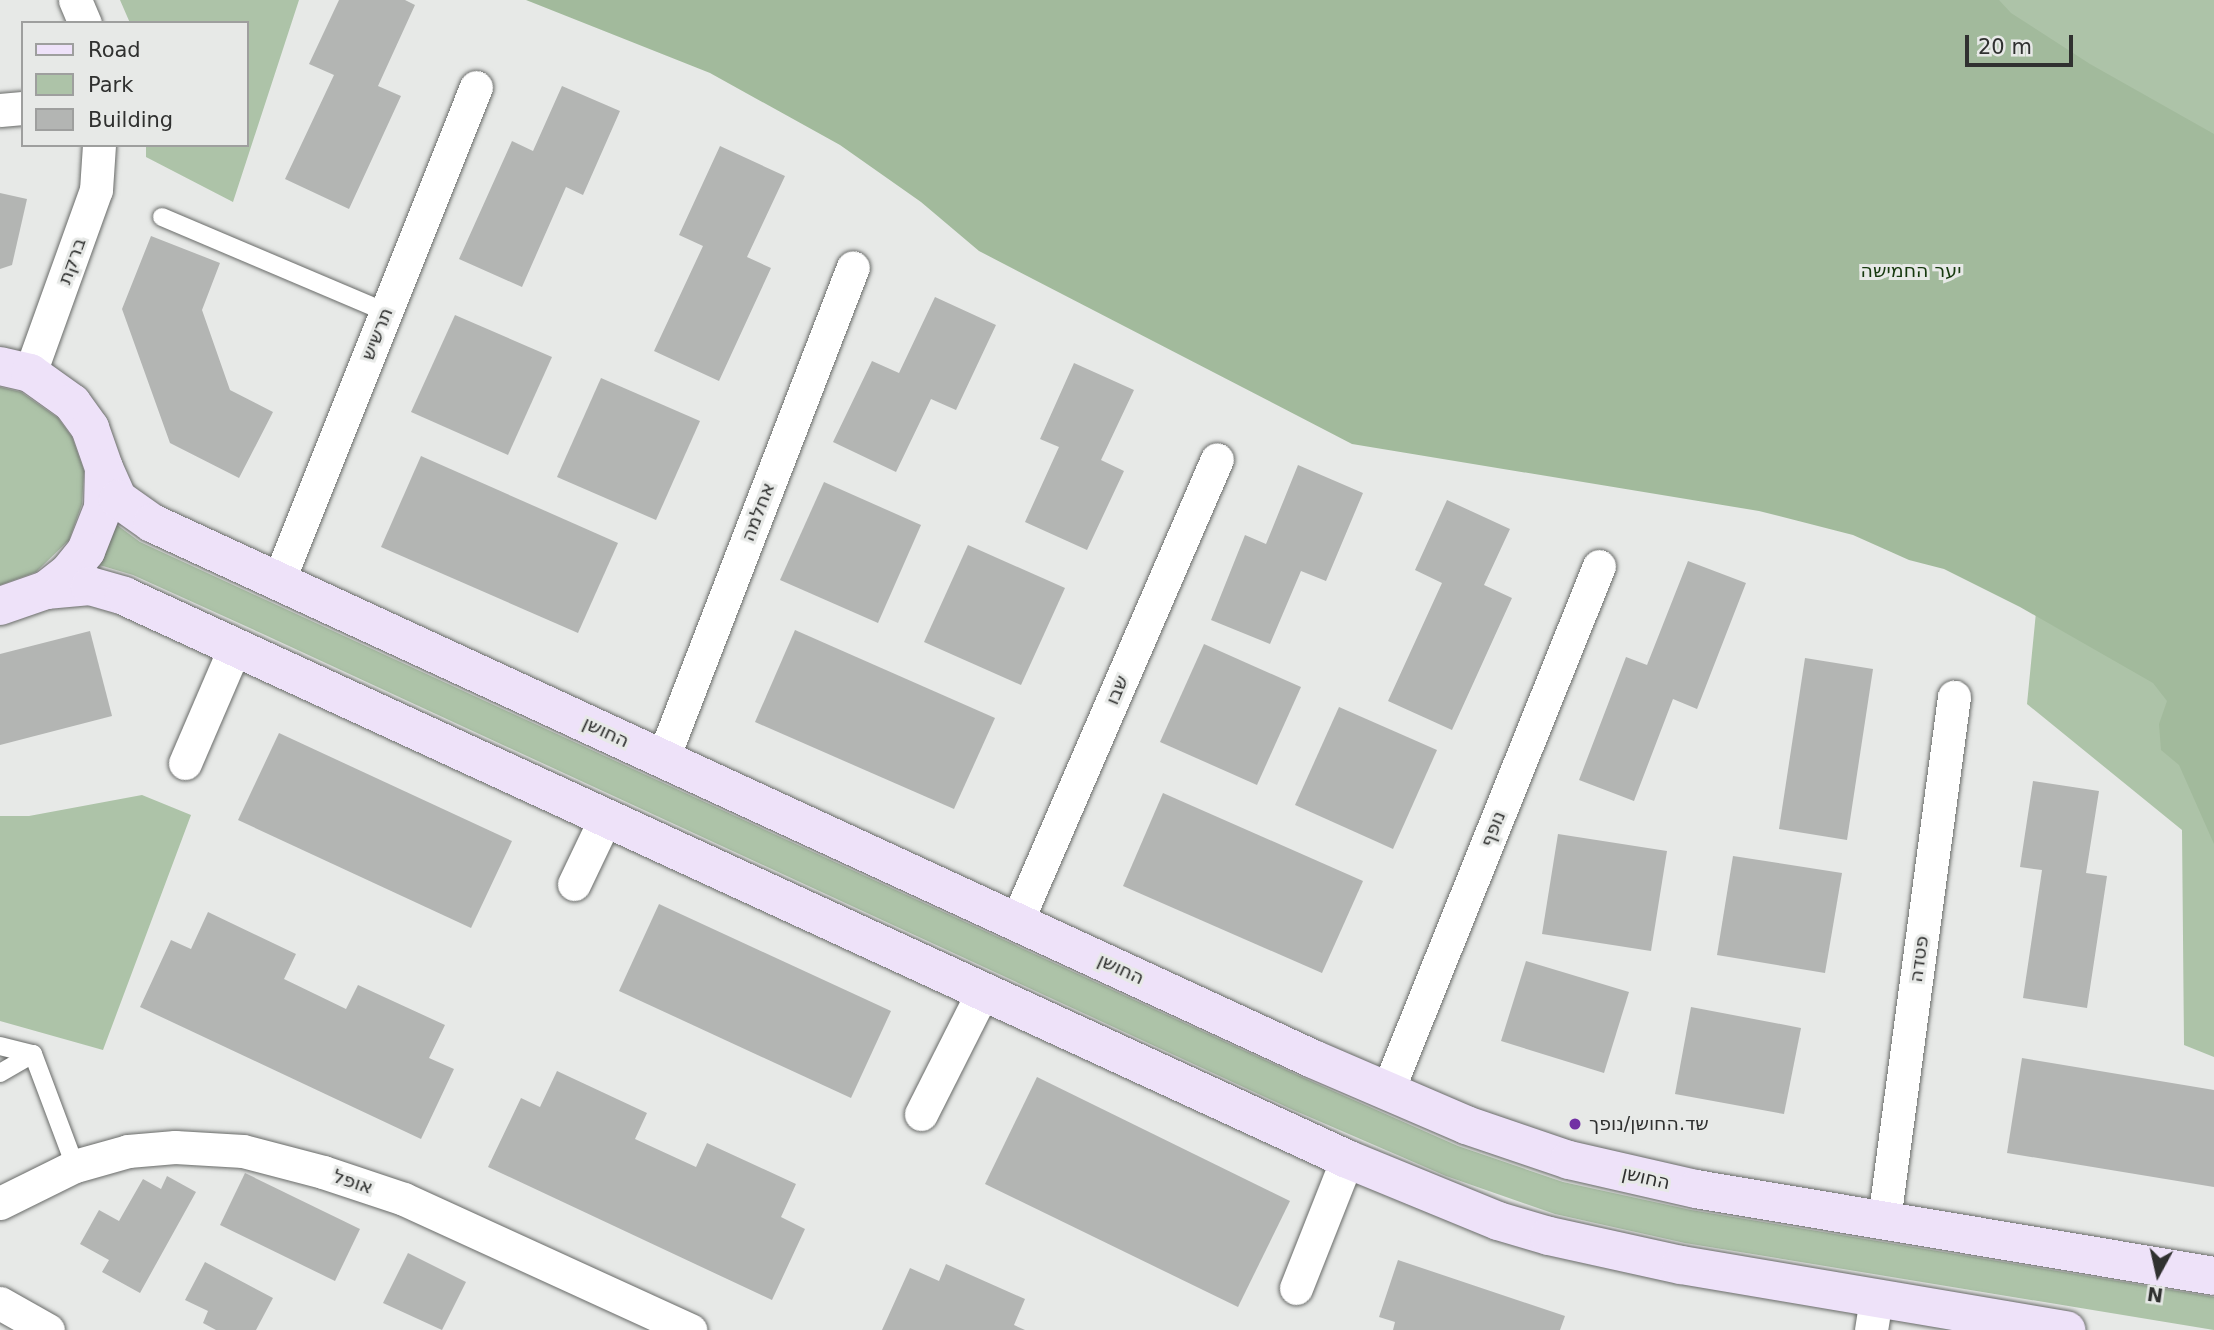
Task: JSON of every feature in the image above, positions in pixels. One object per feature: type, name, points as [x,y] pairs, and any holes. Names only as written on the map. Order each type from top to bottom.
[{"type":"street","points":[[75,0],[85,21]]},
{"type":"street","name":"תרשיש","points":[[278,582],[476,87]]},
{"type":"street","points":[[0,110],[21,108]]},
{"type":"street","name":"ברקת","points":[[15,369],[96,190],[99,147]]},
{"type":"street","name":"אחלמה","points":[[663,758],[853,267]]},
{"type":"street","points":[[15,369],[72,403],[90,428],[104,468],[103,508],[86,551],[68,573],[46,590]]},
{"type":"street","name":"שבו","points":[[1017,921],[1217,459]]},
{"type":"street","name":"החושן","points":[[104,468],[118,499],[152,523],[1387,1092],[1489,1134],[1569,1160],[1696,1189],[2214,1276]]},
{"type":"street","name":"נופף","points":[[1387,1092],[1599,566]]},
{"type":"street","points":[[0,606],[46,590],[90,586],[124,597],[1347,1160],[1437,1198],[1549,1236],[1681,1265],[1873,1314],[2067,1330]]},
{"type":"street","points":[[185,763],[235,647]]},
{"type":"street","name":"פטדה","points":[[1884,1220],[1954,697]]},
{"type":"street","points":[[574,884],[606,817]]},
{"type":"street","points":[[921,1114],[983,991]]},
{"type":"street","name":"אופל","points":[[0,1203],[75,1166],[128,1151],[175,1147],[243,1151],[310,1168],[404,1199],[690,1330]]},
{"type":"street","points":[[1296,1288],[1347,1160]]},
{"type":"street","points":[[0,1303],[48,1330]]},
{"type":"lane","points":[[162,217],[386,312]]},
{"type":"lane","points":[[0,1046],[33,1054]]},
{"type":"lane","points":[[0,1073],[33,1054]]},
{"type":"lane","points":[[33,1054],[75,1166]]},
{"type":"green space","points":[[120,0],[299,0],[233,202],[146,157],[146,147],[248,147],[248,21],[129,21]]},
{"type":"green space","name":"יער החמישה","points":[[526,0],[1999,0],[2011,13],[2090,64],[2214,134],[2214,844],[2179,765],[2161,750],[2159,724],[2167,701],[2153,683],[2020,607],[1944,569],[1909,560],[1853,535],[1759,511],[1352,444],[979,251],[921,202],[840,145],[710,73]]},
{"type":"green space","points":[[1972,0],[2214,0],[2214,168]]},
{"type":"green space","points":[[0,387],[21,392],[58,418],[72,437],[84,471],[82,504],[69,540],[36,572],[0,585]]},
{"type":"green space","points":[[117,525],[140,542],[1304,1078],[1458,1146],[1563,1182],[1691,1210],[2214,1297],[2214,1330],[1685,1243],[1555,1214],[1446,1176],[1291,1109],[133,575],[96,564]]},
{"type":"green space","points":[[2041,561],[2156,669],[2214,791],[2214,1057],[2184,1045],[2182,830],[2027,704]]},
{"type":"green space","points":[[142,795],[191,815],[103,1050],[0,1021],[0,816],[29,816]]},
{"type":"building","points":[[339,0],[405,0],[415,5],[378,86],[401,96],[349,209],[285,179],[334,75],[309,64]]},
{"type":"building","points":[[562,86],[620,111],[583,195],[566,187],[522,287],[459,259],[512,141],[533,151]]},
{"type":"building","points":[[720,146],[785,176],[747,257],[771,268],[719,381],[654,351],[703,246],[679,235]]},
{"type":"building","points":[[0,193],[27,199],[12,265],[0,269]]},
{"type":"building","points":[[151,236],[220,263],[202,310],[230,390],[273,412],[239,478],[170,443],[122,309]]},
{"type":"building","points":[[935,297],[996,325],[956,410],[931,399],[896,472],[833,442],[872,361],[899,373]]},
{"type":"building","points":[[455,315],[552,357],[508,455],[411,412]]},
{"type":"building","points":[[1074,363],[1134,390],[1101,460],[1124,471],[1087,550],[1025,522],[1059,447],[1040,439]]},
{"type":"building","points":[[601,378],[700,421],[656,520],[557,477]]},
{"type":"building","points":[[421,456],[618,543],[578,633],[381,547]]},
{"type":"building","points":[[1298,465],[1363,493],[1326,581],[1301,571],[1270,644],[1211,620],[1245,535],[1266,544]]},
{"type":"building","points":[[824,482],[921,525],[878,623],[780,580]]},
{"type":"building","points":[[1447,500],[1510,529],[1484,585],[1512,598],[1452,730],[1388,701],[1442,583],[1415,570]]},
{"type":"building","points":[[968,545],[1065,588],[1021,685],[924,642]]},
{"type":"building","points":[[1688,561],[1746,583],[1697,709],[1673,699],[1634,801],[1579,780],[1626,657],[1647,665]]},
{"type":"building","points":[[795,630],[995,718],[954,809],[755,722]]},
{"type":"building","points":[[90,631],[112,716],[0,745],[0,654]]},
{"type":"building","points":[[1204,644],[1301,687],[1257,785],[1160,742]]},
{"type":"building","points":[[1805,658],[1873,669],[1847,840],[1779,829]]},
{"type":"building","points":[[1339,707],[1437,750],[1393,849],[1295,805]]},
{"type":"building","points":[[279,733],[512,841],[471,928],[238,820]]},
{"type":"building","points":[[2033,781],[2099,791],[2086,873],[2107,876],[2087,1008],[2023,998],[2042,870],[2020,867]]},
{"type":"building","points":[[1163,793],[1363,881],[1322,973],[1123,886]]},
{"type":"building","points":[[1558,834],[1667,851],[1651,951],[1542,934]]},
{"type":"building","points":[[1733,856],[1842,873],[1825,973],[1717,955]]},
{"type":"building","points":[[659,904],[891,1011],[851,1098],[619,991]]},
{"type":"building","points":[[208,912],[296,954],[284,979],[346,1009],[358,985],[445,1025],[429,1058],[454,1069],[421,1139],[140,1007],[171,940],[191,949]]},
{"type":"building","points":[[1526,961],[1629,992],[1604,1073],[1501,1041]]},
{"type":"building","points":[[1691,1007],[1801,1028],[1784,1114],[1675,1094]]},
{"type":"building","points":[[2022,1058],[2214,1090],[2214,1187],[2007,1153]]},
{"type":"building","points":[[557,1071],[647,1113],[635,1139],[696,1167],[707,1143],[796,1184],[781,1217],[805,1229],[772,1300],[488,1167],[521,1098],[540,1107]]},
{"type":"building","points":[[1037,1077],[1290,1201],[1238,1307],[985,1184]]},
{"type":"building","points":[[245,1173],[360,1229],[335,1281],[220,1225]]},
{"type":"building","points":[[167,1176],[196,1192],[140,1293],[102,1272],[109,1260],[80,1244],[99,1210],[119,1221],[143,1179],[161,1189]]},
{"type":"building","points":[[408,1253],[466,1282],[442,1330],[383,1303]]},
{"type":"building","points":[[1398,1260],[1565,1316],[1560,1330],[1393,1330],[1395,1322],[1379,1317]]},
{"type":"building","points":[[205,1262],[273,1298],[256,1330],[216,1330],[203,1323],[208,1311],[185,1300]]},
{"type":"building","points":[[946,1264],[1025,1299],[1014,1325],[1025,1330],[882,1330],[910,1268],[939,1281]]},
{"type":"place","name":"שד.החושן/נופך","points":[[1575,1124]]}]
